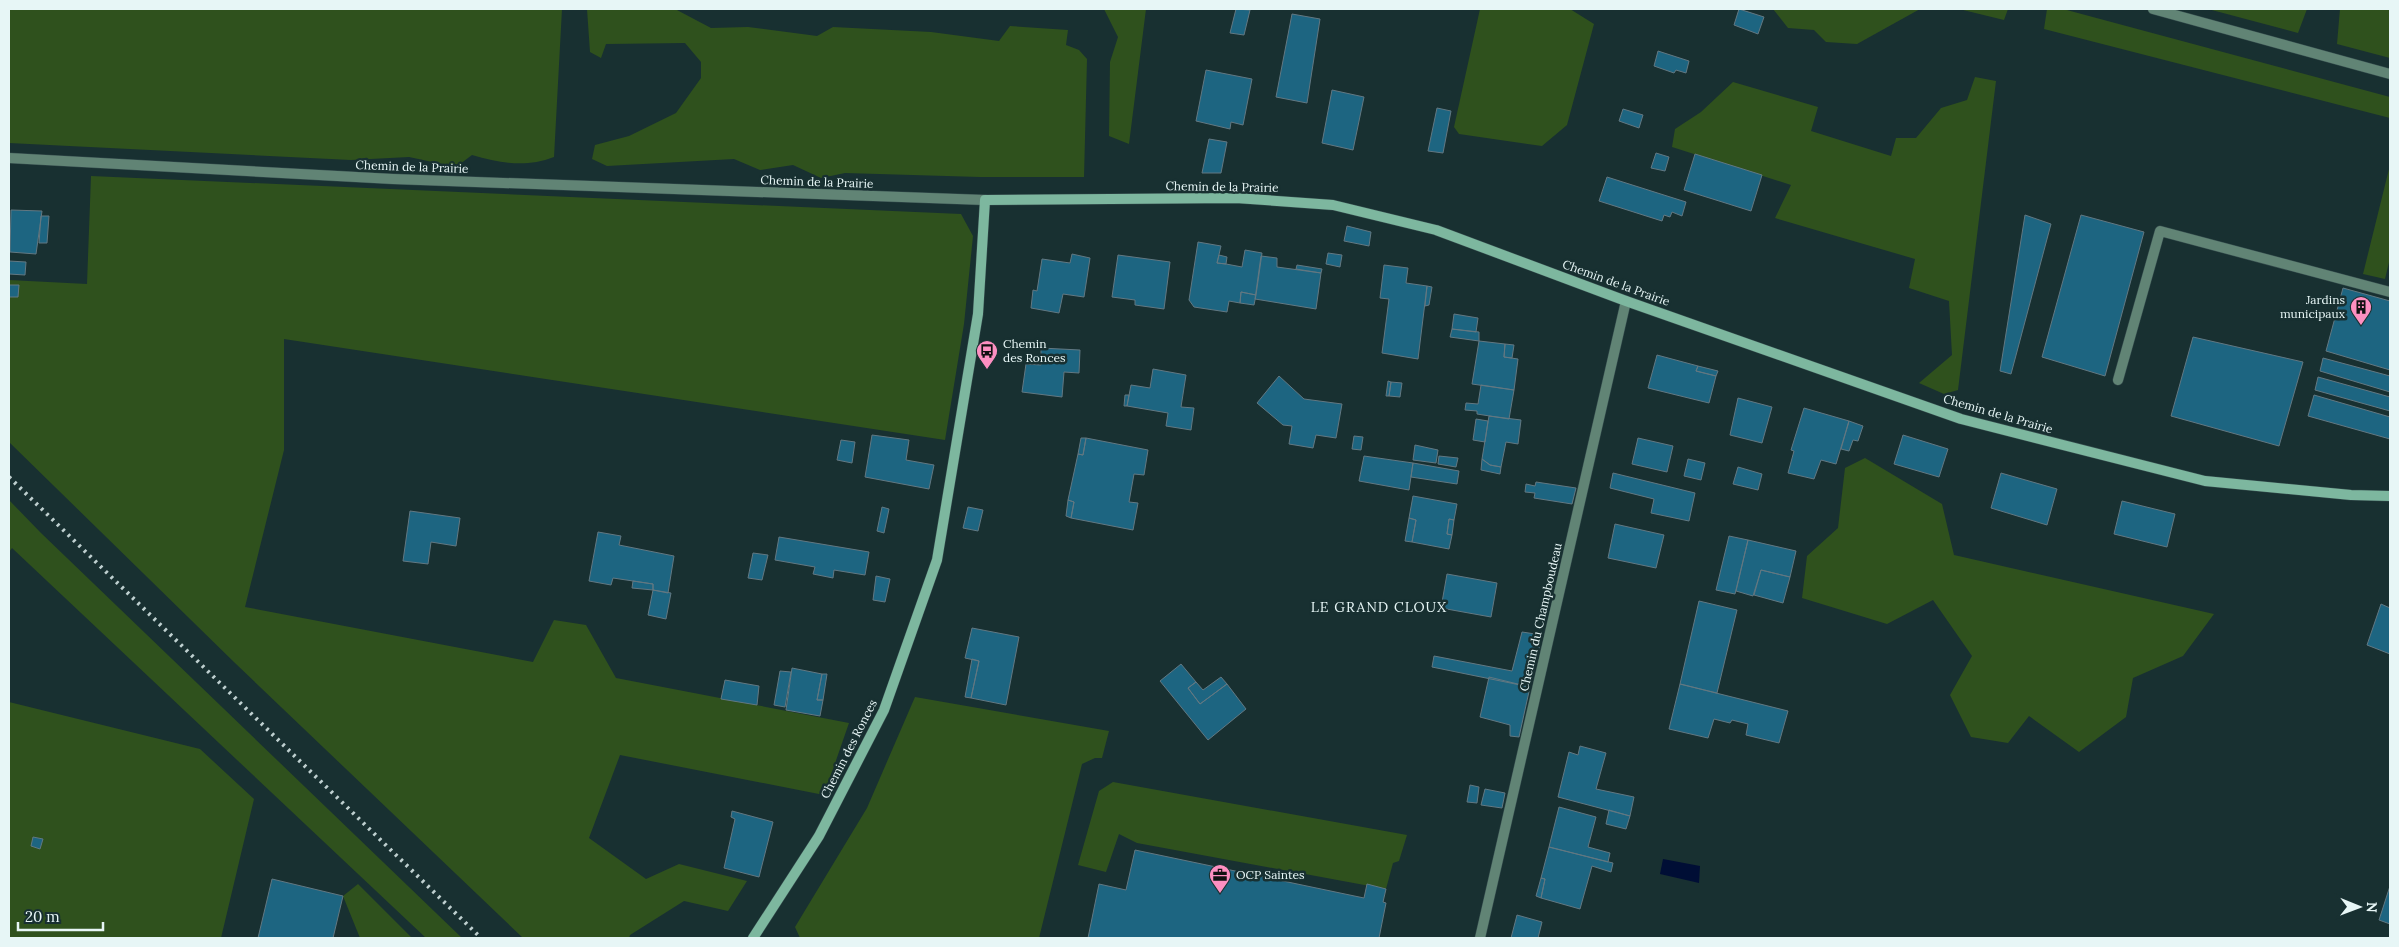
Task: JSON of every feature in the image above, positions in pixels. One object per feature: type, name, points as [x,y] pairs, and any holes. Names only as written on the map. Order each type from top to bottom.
[{"type":"street","points":[[2153,9],[2390,74]]},
{"type":"street","name":"Chemin de la Prairie","points":[[9,158],[393,179],[985,200],[1236,198],[1333,204],[1436,230],[1626,301],[1961,419],[2215,482],[2351,496],[2390,496]]},
{"type":"street","name":"Chemin des Ronces","points":[[754,938],[819,836],[884,710],[937,560],[978,314],[985,200]]},
{"type":"street","points":[[2118,380],[2160,230],[2390,292]]},
{"type":"street","name":"Chemin du Champboudeau","points":[[1480,938],[1626,301]]},
{"type":"green space","points":[[9,9],[562,9],[554,157],[533,162],[513,163],[472,155],[456,167],[409,157],[351,160],[9,143]]},
{"type":"green space","points":[[587,9],[675,9],[711,28],[748,27],[817,36],[833,27],[931,32],[999,41],[1010,26],[1068,30],[1066,45],[1079,50],[1087,59],[1084,177],[980,177],[845,173],[821,178],[793,165],[760,170],[734,159],[607,166],[592,159],[595,145],[629,136],[676,113],[701,78],[701,62],[685,43],[606,44],[601,58],[590,52]]},
{"type":"green space","points":[[1104,9],[1146,9],[1129,144],[1109,136],[1110,62],[1118,37]]},
{"type":"green space","points":[[1480,9],[1570,9],[1594,24],[1567,125],[1542,146],[1459,134],[1454,127]]},
{"type":"green space","points":[[1773,9],[1920,9],[1857,44],[1826,42],[1814,30],[1788,28]]},
{"type":"green space","points":[[1959,9],[2008,9],[2004,20]]},
{"type":"green space","points":[[2047,9],[2063,9],[2390,97],[2390,118],[2044,29]]},
{"type":"green space","points":[[2208,9],[2307,9],[2298,33]]},
{"type":"green space","points":[[2340,9],[2390,9],[2390,58],[2337,44]]},
{"type":"green space","points":[[1975,77],[1996,81],[1958,390],[1944,394],[1919,383],[1952,355],[1949,301],[1909,288],[1915,259],[1775,218],[1791,185],[1672,147],[1675,129],[1701,112],[1733,82],[1818,107],[1811,131],[1891,156],[1896,138],[1916,138],[1941,108],[1967,100]]},
{"type":"green space","points":[[2390,165],[2390,258],[2385,279],[2363,274]]},
{"type":"green space","points":[[91,176],[961,214],[973,236],[964,324],[945,440],[284,339],[284,450],[245,607],[533,662],[554,620],[586,625],[616,678],[849,723],[824,795],[620,755],[589,838],[646,879],[679,864],[747,881],[728,911],[684,901],[630,935],[629,938],[523,938],[235,663],[9,442],[9,280],[87,284]]},
{"type":"green space","points":[[1865,458],[1942,504],[1954,555],[2214,614],[2183,656],[2133,678],[2126,717],[2079,752],[2029,716],[2008,743],[1971,737],[1950,695],[1972,656],[1933,600],[1887,624],[1802,598],[1807,556],[1838,528],[1845,468]]},
{"type":"green space","points":[[9,500],[462,938],[426,938],[12,548],[9,552]]},
{"type":"green space","points":[[915,697],[1109,731],[1102,758],[1095,758],[1082,764],[1039,938],[800,938],[795,927],[867,808]]},
{"type":"green space","points":[[9,702],[200,749],[254,799],[221,938],[9,938]]},
{"type":"green space","points":[[1113,782],[1407,835],[1399,861],[1393,863],[1386,889],[1137,843],[1119,834],[1106,872],[1078,865],[1099,791]]},
{"type":"green space","points":[[358,884],[412,938],[360,938],[343,896]]},
{"type":"water","points":[[1663,859],[1700,866],[1699,883],[1660,874]]},
{"type":"building","points":[[1236,9],[1250,10],[1244,35],[1230,33]]},
{"type":"building","points":[[1739,9],[1764,17],[1758,34],[1734,25]]},
{"type":"building","points":[[1292,14],[1320,19],[1307,103],[1276,97]]},
{"type":"building","points":[[1658,51],[1689,61],[1686,73],[1676,70],[1674,73],[1654,66]]},
{"type":"building","points":[[1206,70],[1252,79],[1243,125],[1231,122],[1230,129],[1196,121]]},
{"type":"building","points":[[1332,90],[1364,97],[1353,150],[1322,143]]},
{"type":"building","points":[[1437,108],[1451,111],[1443,153],[1428,151]]},
{"type":"building","points":[[1623,109],[1643,115],[1639,128],[1619,121]]},
{"type":"building","points":[[1209,139],[1227,142],[1221,173],[1202,173]]},
{"type":"building","points":[[1656,153],[1669,157],[1665,171],[1651,168]]},
{"type":"building","points":[[1695,154],[1762,175],[1751,211],[1684,190]]},
{"type":"building","points":[[1607,177],[1686,202],[1682,216],[1672,212],[1670,217],[1664,215],[1662,221],[1599,201]]},
{"type":"building","points":[[11,210],[42,211],[36,254],[10,252]]},
{"type":"building","points":[[2025,215],[2051,224],[2011,374],[2000,371]]},
{"type":"building","points":[[2081,215],[2144,232],[2105,376],[2042,357]]},
{"type":"building","points":[[41,216],[49,216],[47,243],[39,243]]},
{"type":"building","points":[[1347,226],[1371,232],[1369,246],[1344,241]]},
{"type":"building","points":[[1198,242],[1221,246],[1217,263],[1242,267],[1245,250],[1262,253],[1256,295],[1241,292],[1240,303],[1229,301],[1227,312],[1194,307],[1189,300]]},
{"type":"building","points":[[1328,253],[1342,255],[1340,267],[1326,264]]},
{"type":"building","points":[[1072,254],[1090,258],[1084,297],[1063,294],[1059,313],[1031,308],[1033,290],[1037,291],[1042,259],[1070,263]]},
{"type":"building","points":[[1118,255],[1170,262],[1164,309],[1135,305],[1135,300],[1112,297]]},
{"type":"building","points":[[1219,255],[1227,257],[1226,264],[1217,263]]},
{"type":"building","points":[[1261,256],[1277,258],[1277,267],[1321,273],[1316,309],[1255,299]]},
{"type":"building","points":[[9,261],[26,262],[25,275],[9,274]]},
{"type":"building","points":[[1297,265],[1322,269],[1321,273],[1296,269]]},
{"type":"building","points":[[1384,265],[1408,268],[1406,283],[1427,286],[1418,359],[1382,353],[1389,299],[1380,298]]},
{"type":"building","points":[[9,285],[19,285],[18,297],[9,297]]},
{"type":"building","points":[[1427,286],[1432,287],[1429,305],[1425,306]]},
{"type":"building","name":"Jardins municipaux","points":[[2343,288],[2390,301],[2390,370],[2326,351]]},
{"type":"building","points":[[1241,292],[1256,295],[1254,305],[1240,303]]},
{"type":"building","points":[[1454,314],[1478,318],[1476,332],[1452,329]]},
{"type":"building","points":[[1452,329],[1479,332],[1479,341],[1450,337]]},
{"type":"building","points":[[2193,337],[2303,362],[2279,446],[2171,416]]},
{"type":"building","points":[[1479,341],[1505,344],[1504,357],[1518,359],[1514,390],[1472,384]]},
{"type":"building","points":[[1505,344],[1514,345],[1512,358],[1504,357]]},
{"type":"building","points":[[1041,348],[1080,350],[1079,373],[1064,372],[1062,397],[1022,392],[1026,364],[1041,365]]},
{"type":"building","points":[[1657,355],[1698,366],[1696,371],[1716,376],[1709,403],[1648,388]]},
{"type":"building","points":[[2323,358],[2390,376],[2390,392],[2320,371]]},
{"type":"building","points":[[1698,366],[1718,371],[1716,376],[1696,371]]},
{"type":"building","points":[[1153,369],[1186,375],[1181,407],[1194,408],[1191,430],[1166,426],[1168,413],[1127,406],[1131,385],[1150,388]]},
{"type":"building","points":[[1279,376],[1304,399],[1342,404],[1336,438],[1316,435],[1313,448],[1289,444],[1292,426],[1283,425],[1257,403]]},
{"type":"building","points":[[2318,377],[2390,397],[2390,411],[2315,390]]},
{"type":"building","points":[[1388,381],[1391,382],[1389,396],[1386,396]]},
{"type":"building","points":[[1391,382],[1402,383],[1400,397],[1389,396]]},
{"type":"building","points":[[1481,385],[1514,390],[1509,419],[1477,414],[1477,411],[1465,410],[1466,403],[1478,404]]},
{"type":"building","points":[[1125,395],[1129,395],[1127,406],[1124,406]]},
{"type":"building","points":[[2314,395],[2390,417],[2390,439],[2308,416]]},
{"type":"building","points":[[1738,398],[1772,407],[1762,443],[1730,435]]},
{"type":"building","points":[[1804,408],[1849,421],[1836,464],[1821,460],[1814,479],[1788,473],[1794,451],[1791,450]]},
{"type":"building","points":[[1489,416],[1521,420],[1518,444],[1506,442],[1501,467],[1490,465],[1482,459]]},
{"type":"building","points":[[1476,419],[1488,421],[1485,442],[1473,440]]},
{"type":"building","points":[[1849,421],[1863,426],[1858,441],[1853,440],[1849,451],[1841,449]]},
{"type":"building","points":[[872,435],[909,440],[906,460],[934,465],[929,489],[865,477]]},
{"type":"building","points":[[1903,435],[1948,449],[1939,477],[1894,464]]},
{"type":"building","points":[[1354,436],[1363,437],[1361,450],[1352,449]]},
{"type":"building","points":[[1081,438],[1086,438],[1083,455],[1078,454]]},
{"type":"building","points":[[1086,438],[1148,450],[1144,475],[1134,474],[1129,502],[1138,503],[1133,530],[1071,518],[1074,502],[1068,500],[1078,454],[1083,455]]},
{"type":"building","points":[[1638,438],[1673,446],[1667,472],[1632,464]]},
{"type":"building","points":[[841,440],[855,442],[852,463],[837,460]]},
{"type":"building","points":[[1415,445],[1438,450],[1436,463],[1413,460]]},
{"type":"building","points":[[1364,456],[1413,463],[1409,490],[1359,481]]},
{"type":"building","points":[[1439,456],[1458,458],[1456,467],[1438,464]]},
{"type":"building","points":[[1482,459],[1490,465],[1501,467],[1500,474],[1481,470]]},
{"type":"building","points":[[1688,459],[1705,463],[1701,480],[1684,476]]},
{"type":"building","points":[[1413,463],[1459,471],[1457,484],[1411,477]]},
{"type":"building","points":[[1738,467],[1762,474],[1758,490],[1733,484]]},
{"type":"building","points":[[1613,473],[1695,493],[1689,521],[1651,513],[1654,499],[1610,488]]},
{"type":"building","points":[[2001,473],[2057,489],[2047,525],[1991,508]]},
{"type":"building","points":[[1536,482],[1576,488],[1572,504],[1534,498],[1535,493],[1525,492],[1526,484],[1535,486]]},
{"type":"building","points":[[1413,496],[1457,504],[1454,520],[1449,519],[1447,534],[1452,535],[1449,549],[1412,542],[1416,520],[1409,518]]},
{"type":"building","points":[[1068,500],[1074,502],[1071,518],[1066,516]]},
{"type":"building","points":[[2122,501],[2175,514],[2167,547],[2114,534]]},
{"type":"building","points":[[882,507],[889,509],[884,533],[877,531]]},
{"type":"building","points":[[968,507],[983,510],[978,531],[963,528]]},
{"type":"building","points":[[410,511],[460,518],[456,546],[431,542],[428,564],[403,561]]},
{"type":"building","points":[[1409,518],[1416,520],[1412,542],[1405,541]]},
{"type":"building","points":[[1449,519],[1454,520],[1452,535],[1447,534]]},
{"type":"building","points":[[1615,524],[1664,535],[1656,568],[1608,558]]},
{"type":"building","points":[[598,532],[621,536],[619,545],[674,556],[668,593],[653,590],[653,584],[613,578],[611,585],[589,581]]},
{"type":"building","points":[[1729,536],[1748,540],[1735,594],[1716,590]]},
{"type":"building","points":[[779,537],[869,552],[865,575],[834,570],[833,578],[813,574],[815,567],[775,560]]},
{"type":"building","points":[[1748,540],[1796,551],[1790,577],[1761,570],[1753,596],[1736,591]]},
{"type":"building","points":[[753,553],[768,555],[762,580],[748,578]]},
{"type":"building","points":[[1761,570],[1790,577],[1783,603],[1754,595]]},
{"type":"building","points":[[1447,574],[1497,583],[1491,617],[1441,608]]},
{"type":"building","points":[[876,576],[890,579],[885,602],[873,600]]},
{"type":"building","points":[[633,581],[653,584],[653,590],[632,588]]},
{"type":"building","points":[[653,590],[671,593],[666,619],[648,615]]},
{"type":"building","points":[[1699,601],[1737,610],[1717,693],[1680,684]]},
{"type":"building","points":[[2381,604],[2390,608],[2390,654],[2367,645]]},
{"type":"building","points":[[972,628],[1019,637],[1006,705],[971,698],[979,661],[965,658]]},
{"type":"building","points":[[1522,632],[1542,635],[1530,687],[1432,667],[1434,656],[1512,671]]},
{"type":"building","points":[[972,659],[979,661],[971,698],[965,697]]},
{"type":"building","points":[[1181,664],[1196,682],[1188,688],[1200,704],[1227,684],[1246,709],[1208,740],[1160,681]]},
{"type":"building","points":[[792,668],[822,674],[817,700],[823,700],[820,716],[786,710]]},
{"type":"building","points":[[780,671],[791,672],[785,707],[774,705]]},
{"type":"building","points":[[822,674],[827,674],[823,700],[817,700]]},
{"type":"building","points":[[1221,677],[1227,684],[1200,704],[1188,688],[1196,682],[1203,690]]},
{"type":"building","points":[[1489,677],[1530,687],[1519,737],[1510,736],[1510,725],[1480,717]]},
{"type":"building","points":[[725,680],[759,686],[757,705],[721,699]]},
{"type":"building","points":[[1680,684],[1788,711],[1779,743],[1746,735],[1748,724],[1732,720],[1730,723],[1714,719],[1708,738],[1669,729]]},
{"type":"building","points":[[1580,746],[1606,753],[1596,789],[1634,797],[1630,816],[1558,797],[1569,752],[1578,755]]},
{"type":"building","points":[[1470,785],[1479,787],[1477,803],[1467,802]]},
{"type":"building","points":[[1485,789],[1505,793],[1502,808],[1481,805]]},
{"type":"building","points":[[1559,807],[1596,817],[1588,847],[1610,853],[1608,862],[1549,847]]},
{"type":"building","points":[[1609,810],[1630,816],[1626,829],[1606,824]]},
{"type":"building","points":[[732,811],[773,822],[759,877],[724,868],[735,819],[731,817]]},
{"type":"building","points":[[33,837],[43,839],[40,849],[31,846]]},
{"type":"building","points":[[1549,847],[1613,863],[1611,872],[1592,866],[1580,909],[1541,898],[1545,879],[1541,878]]},
{"type":"building","name":"OCP Saintes","points":[[1135,850],[1364,898],[1367,884],[1386,889],[1383,902],[1386,903],[1379,938],[1088,938],[1099,884],[1126,890]]},
{"type":"building","points":[[1541,878],[1545,879],[1541,898],[1536,896]]},
{"type":"building","points":[[272,879],[343,896],[333,938],[258,938]]},
{"type":"building","points":[[2390,886],[2390,924],[2379,920]]},
{"type":"building","points":[[1517,915],[1542,922],[1538,938],[1511,938]]},
{"type":"railway","points":[[9,477],[481,938]]},
{"type":"place","name":"Jardins municipaux","points":[[2361,326]]},
{"type":"place","name":"Chemin des Ronces","points":[[987,370]]},
{"type":"place","name":"OCP Saintes","points":[[1220,894]]},
{"type":"district","name":"LE GRAND CLOUX","points":[[1379,607]]}]
